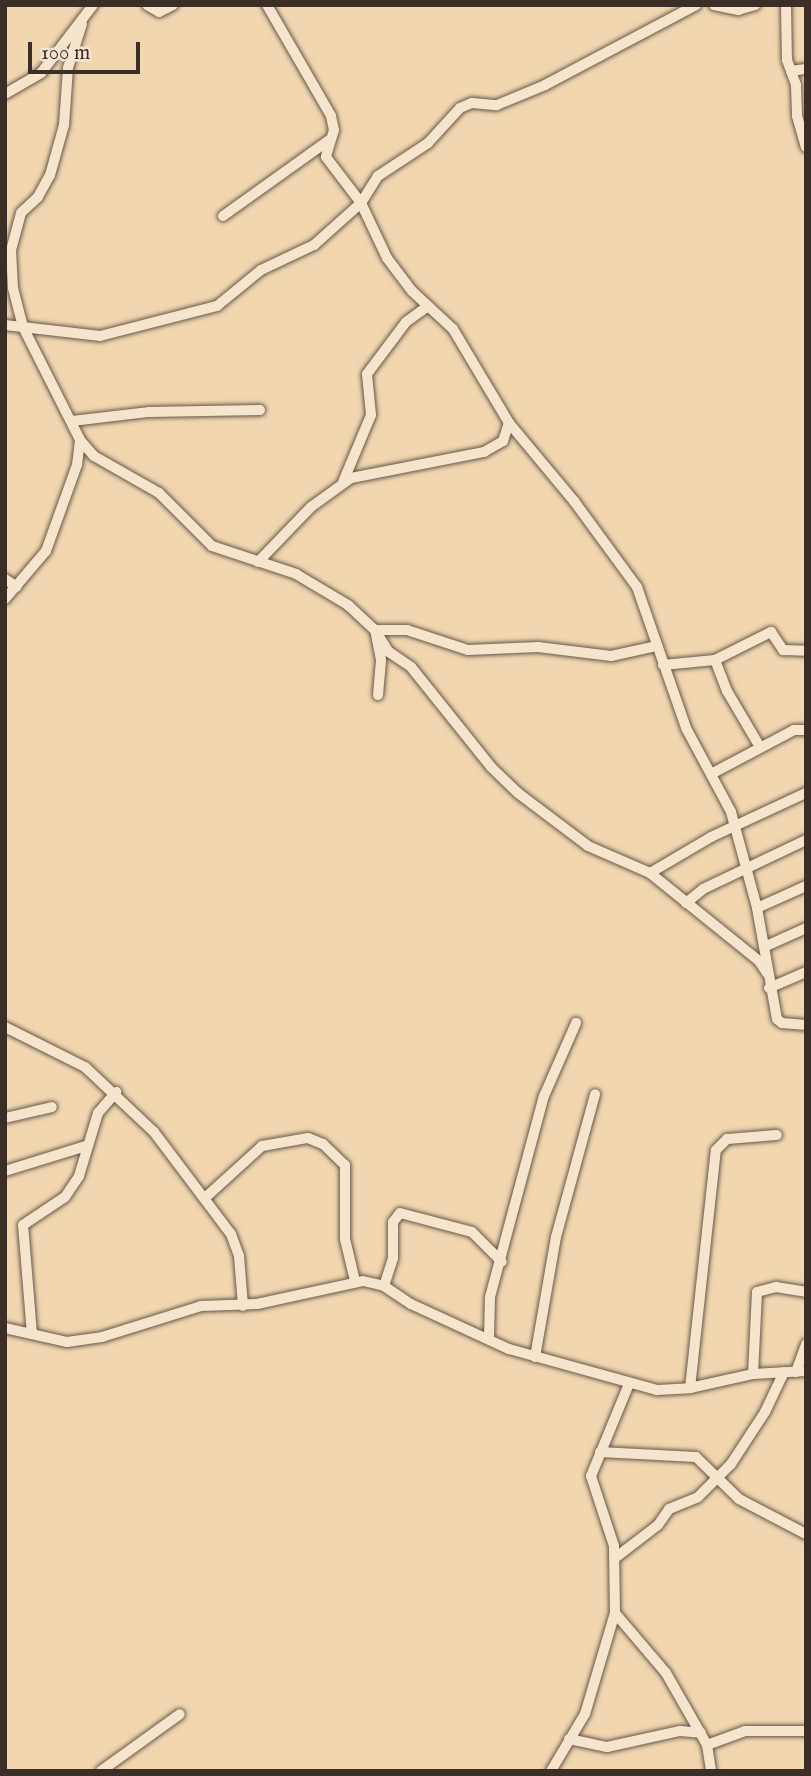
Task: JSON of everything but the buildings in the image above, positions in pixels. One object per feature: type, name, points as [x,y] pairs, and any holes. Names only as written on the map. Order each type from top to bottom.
[{"type":"street","points":[[5,94],[41,73],[82,24],[93,5]]},
{"type":"street","points":[[147,5],[159,12],[173,5]]},
{"type":"street","points":[[267,5],[324,101],[334,127],[326,157],[361,203],[387,258],[428,306],[453,329],[509,423],[634,581],[686,728],[735,827],[757,908],[769,988],[782,1023],[806,1025]]},
{"type":"street","points":[[5,325],[100,336],[215,306],[261,270],[314,245],[361,203],[378,176],[428,143],[460,108],[472,103],[497,105],[545,85],[696,5]]},
{"type":"street","points":[[714,5],[738,10],[755,5]]},
{"type":"street","points":[[786,5],[791,71],[806,147]]},
{"type":"street","points":[[82,24],[68,68],[64,125],[51,175],[38,197],[21,213],[8,245],[11,278],[23,327],[80,440],[94,456],[159,493],[212,546],[296,574],[325,590],[375,630],[384,647],[411,667],[491,767],[518,793],[588,846],[650,873],[759,961],[768,973]]},
{"type":"street","points":[[791,71],[806,69]]},
{"type":"street","points":[[223,216],[329,140]]},
{"type":"street","points":[[343,482],[371,415],[367,374],[406,322],[428,306]]},
{"type":"street","points":[[72,421],[149,412],[260,410]]},
{"type":"street","points":[[258,562],[311,507],[343,482],[422,461],[484,452],[502,443],[509,423]]},
{"type":"street","points":[[5,599],[46,551],[76,465],[80,440]]},
{"type":"street","points":[[5,579],[17,587]]},
{"type":"street","points":[[375,630],[407,630],[461,650],[538,647],[611,656],[656,646]]},
{"type":"street","points":[[375,630],[381,660],[378,695]]},
{"type":"street","points":[[663,665],[715,660],[771,632],[783,650],[806,651]]},
{"type":"street","points":[[715,660],[727,691],[760,747]]},
{"type":"street","points":[[711,774],[794,730],[806,730]]},
{"type":"street","points":[[650,873],[735,827],[806,793]]},
{"type":"street","points":[[686,904],[703,889],[806,840]]},
{"type":"street","points":[[757,908],[806,886]]},
{"type":"street","points":[[764,947],[806,928]]},
{"type":"street","points":[[769,988],[806,972]]},
{"type":"street","points":[[489,1336],[487,1311],[544,1096],[576,1023]]},
{"type":"street","points":[[5,1027],[85,1067],[116,1092],[206,1197],[236,1243],[243,1306]]},
{"type":"street","points":[[32,1334],[23,1225],[65,1197],[79,1176],[98,1113],[116,1092]]},
{"type":"street","points":[[534,1357],[556,1237],[595,1094]]},
{"type":"street","points":[[5,1118],[52,1107]]},
{"type":"street","points":[[690,1388],[716,1150],[727,1139],[777,1135]]},
{"type":"street","points":[[206,1197],[244,1166],[258,1147],[308,1138],[323,1144],[345,1166],[345,1239],[355,1281]]},
{"type":"street","points":[[5,1171],[86,1146]]},
{"type":"street","points":[[384,1286],[393,1258],[393,1222],[400,1213],[472,1232],[502,1262]]},
{"type":"street","points":[[5,1328],[60,1342],[90,1339],[170,1312],[201,1306],[243,1306],[355,1281],[384,1286],[411,1304],[534,1357],[579,1365],[629,1384],[657,1390],[690,1388],[753,1374],[795,1372]]},
{"type":"street","points":[[753,1374],[757,1292],[776,1287],[806,1292]]},
{"type":"street","points":[[615,1558],[658,1525],[669,1509],[698,1497],[731,1464],[795,1372],[806,1344]]},
{"type":"street","points":[[551,1771],[585,1714],[615,1613],[615,1558],[592,1483],[600,1452],[629,1384]]},
{"type":"street","points":[[600,1452],[689,1455],[739,1499],[806,1534]]},
{"type":"street","points":[[615,1613],[666,1673],[707,1745],[711,1771]]},
{"type":"street","points":[[101,1771],[180,1714]]},
{"type":"street","points":[[569,1739],[607,1747],[680,1731],[701,1733]]},
{"type":"street","points":[[707,1745],[745,1731],[806,1731]]}]
